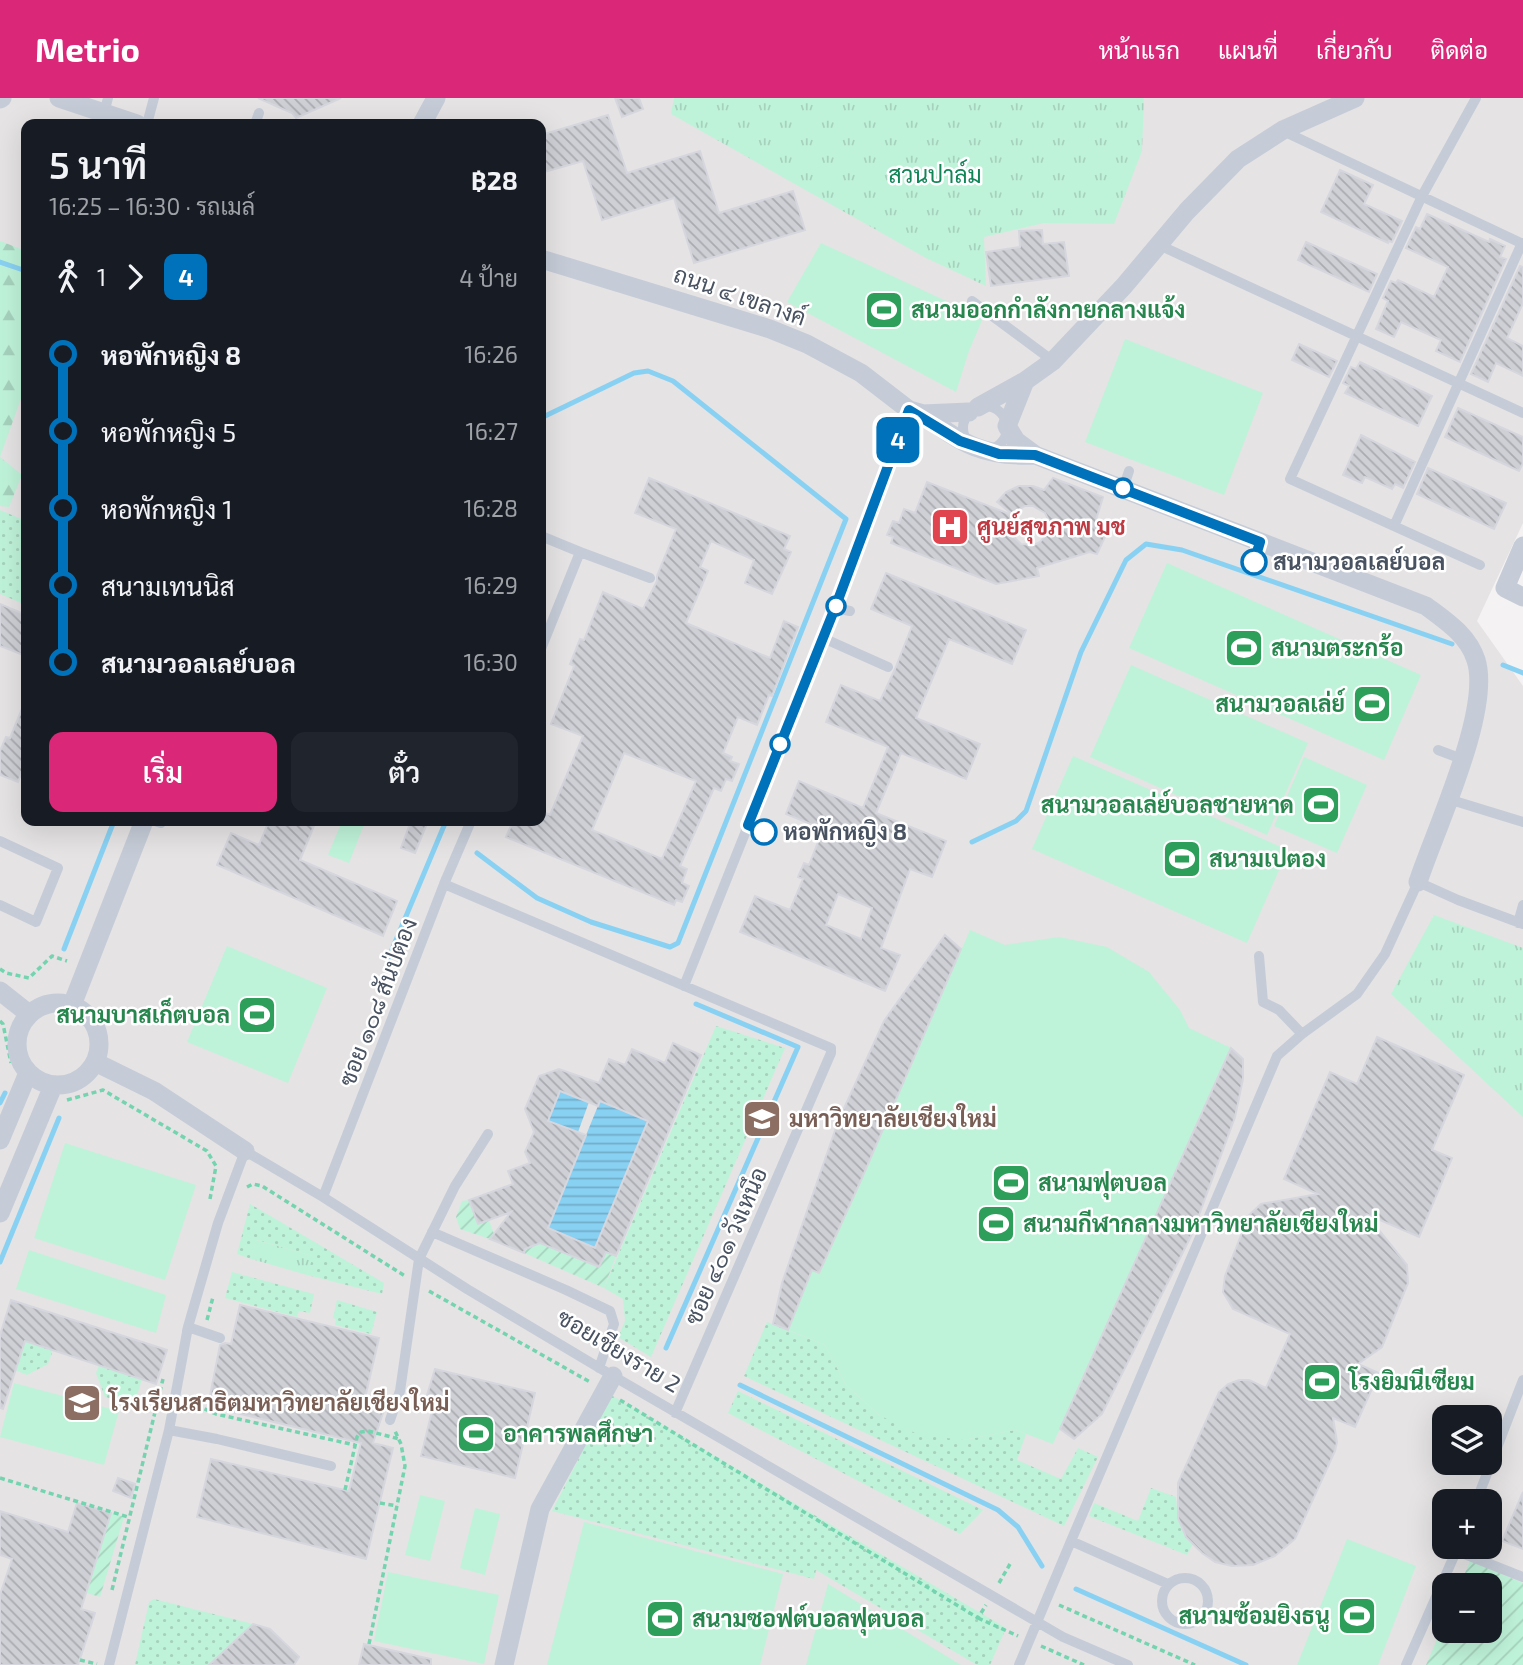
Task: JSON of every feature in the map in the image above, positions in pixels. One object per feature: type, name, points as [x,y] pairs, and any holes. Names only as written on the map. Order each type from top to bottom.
[{"type":"street","points":[[1025,381],[1007,426],[1016,441],[1035,455],[1128,484],[1260,542]]},
{"type":"street","points":[[916,412],[977,449],[1007,456],[1035,455]]},
{"type":"street","points":[[1523,546],[1505,588],[1523,597]]},
{"type":"street","points":[[1418,882],[1447,799]]},
{"type":"street","points":[[72,1006],[151,826]]},
{"type":"street","points":[[0,992],[29,1014]]},
{"type":"street","points":[[51,1004],[72,1006],[86,1015],[98,1037],[98,1050],[86,1074],[72,1083],[53,1086],[28,1073],[18,1056],[18,1034],[29,1014],[51,1004]]},
{"type":"street","name":"ซอยเชียงราย 2","points":[[94,1062],[154,1091],[245,1151]]},
{"type":"street","points":[[0,1140],[28,1073]]},
{"type":"street","points":[[0,1213],[53,1086]]},
{"type":"street","points":[[504,1665],[540,1509],[606,1378]]},
{"type":"lane","points":[[59,98],[122,119]]},
{"type":"lane","points":[[104,113],[108,98]]},
{"type":"lane","points":[[149,119],[155,98]]},
{"type":"lane","points":[[426,119],[436,98]]},
{"type":"lane","points":[[546,260],[770,329],[807,344],[861,373],[916,412],[973,410],[988,406],[1004,417],[1007,426],[1006,436],[992,450],[977,449],[965,440],[962,430],[964,421],[973,410],[1025,381],[1053,361],[1124,286],[1187,211],[1238,159],[1283,130],[1352,98]]},
{"type":"lane","points":[[1476,98],[1423,196],[1290,479],[1480,565]]},
{"type":"lane","points":[[257,119],[259,113]]},
{"type":"lane","points":[[1283,130],[1522,243],[1394,526]]},
{"type":"lane","points":[[1159,245],[1523,413]]},
{"type":"lane","points":[[972,301],[1053,361]]},
{"type":"lane","points":[[684,986],[916,412]]},
{"type":"lane","points":[[546,538],[650,578]]},
{"type":"lane","points":[[1254,562],[1260,542],[1426,606],[1465,638],[1476,661],[1480,690],[1471,732],[1447,799],[1523,822]]},
{"type":"lane","points":[[546,636],[580,552]]},
{"type":"lane","points":[[835,608],[849,611]]},
{"type":"lane","points":[[748,825],[835,608]]},
{"type":"lane","points":[[824,638],[888,667]]},
{"type":"lane","points":[[1438,750],[1461,761]]},
{"type":"lane","points":[[748,825],[764,832]]},
{"type":"lane","name":"ซอย ๑๐๘ สันป่ตอง","points":[[323,1197],[469,826]]},
{"type":"lane","points":[[0,841],[58,868],[36,922],[0,905]]},
{"type":"lane","points":[[1020,1665],[1277,1056],[1357,994],[1385,954],[1418,882],[1521,924],[1523,905]]},
{"type":"lane","name":"ซอย ๔๐๑ วังเหนึอ","points":[[444,884],[831,1048],[831,1054],[675,1413]]},
{"type":"lane","points":[[1259,956],[1263,1002],[1279,1010],[1302,1034]]},
{"type":"lane","points":[[390,1420],[400,1391],[419,1259],[455,1186],[488,1134]]},
{"type":"lane","points":[[109,1665],[174,1431],[188,1327],[225,1202],[245,1151]]},
{"type":"lane","name":"ซอยเชียงราย 2","points":[[245,1151],[323,1197],[606,1378],[675,1413],[1063,1637],[1128,1665]]},
{"type":"lane","points":[[432,1232],[610,1311],[614,1324],[606,1378]]},
{"type":"lane","points":[[188,1327],[220,1338]]},
{"type":"lane","points":[[1481,1489],[1523,1380]]},
{"type":"lane","points":[[174,1431],[331,1466]]},
{"type":"lane","points":[[1071,1541],[1168,1584]]},
{"type":"lane","points":[[1406,1665],[1453,1559]]},
{"type":"lane","points":[[1481,1559],[1523,1577]]},
{"type":"lane","points":[[1191,1577],[1202,1583],[1209,1594],[1209,1606],[1203,1617],[1192,1624],[1180,1624],[1169,1618],[1162,1607],[1162,1595],[1168,1584],[1179,1578],[1191,1577]]},
{"type":"lane","points":[[1037,1622],[1133,1665]]},
{"type":"path","points":[[0,969],[29,978],[52,956],[67,961]]},
{"type":"path","points":[[103,1090],[207,1151],[216,1166],[208,1210]]},
{"type":"path","points":[[243,1191],[253,1184],[262,1186],[416,1283],[606,1378],[978,1618],[1010,1564]]},
{"type":"path","points":[[204,1332],[214,1292]]},
{"type":"path","points":[[110,1598],[163,1378]]},
{"type":"path","points":[[174,1431],[187,1401],[216,1414],[355,1445]]},
{"type":"path","points":[[369,1644],[405,1466],[399,1439],[390,1420]]},
{"type":"path","points":[[345,1490],[355,1445],[361,1432],[368,1431],[399,1439]]},
{"type":"path","points":[[0,1478],[128,1517]]},
{"type":"path","points":[[380,1503],[397,1506]]},
{"type":"path","points":[[1057,1595],[1058,1604],[1195,1665]]},
{"type":"path","points":[[80,1660],[96,1665]]},
{"type":"shaded area","name":"มหาวิทยาลัยเชียงใหม่","points":[[0,98],[1523,98],[1523,523],[1477,621],[1523,686],[1523,1665],[0,1665]]},
{"type":"green space","name":"สวนปาล์ม","points":[[674,98],[1144,98],[1142,151],[1114,224],[1044,223],[984,237],[986,286],[926,258],[671,114]]},
{"type":"green space","points":[[0,241],[21,249],[21,399],[0,457]]},
{"type":"green space","name":"สนามออกกำลังกายกลางแจ้ง","points":[[821,243],[983,318],[956,392],[787,302]]},
{"type":"green space","points":[[1125,339],[1263,393],[1224,495],[1085,442]]},
{"type":"green space","points":[[0,457],[21,474],[21,477],[9,507],[0,506]]},
{"type":"green space","points":[[0,510],[21,519],[21,603],[0,594]]},
{"type":"green space","name":"สนามตระกร้อ","points":[[1167,563],[1421,675],[1384,760],[1129,648]]},
{"type":"green space","points":[[1131,665],[1308,743],[1267,835],[1090,757]]},
{"type":"green space","name":"สนามเปตอง","points":[[1073,756],[1288,850],[1247,943],[1032,849]]},
{"type":"green space","name":"สนามวอลเล่ย์บอลชายหาด","points":[[1304,757],[1367,785],[1337,853],[1274,826]]},
{"type":"green space","points":[[340,826],[363,826],[349,863],[328,855]]},
{"type":"green space","points":[[1434,915],[1523,948],[1523,1117],[1391,994]]},
{"type":"green space","name":"สนามกีฬากลางมหาวิทยาลัยเชียงใหม่","points":[[970,930],[1005,945],[1059,937],[1107,947],[1149,972],[1180,1010],[1189,1028],[1231,1048],[1053,1444],[1015,1430],[964,1440],[919,1435],[879,1415],[846,1385],[825,1345],[788,1330],[812,1270],[820,1273]]},
{"type":"green space","name":"สนามบาสเก็ตบอล","points":[[227,946],[327,988],[288,1083],[187,1042]]},
{"type":"green space","points":[[716,1026],[785,1048],[651,1357],[618,1337],[625,1321],[623,1299],[604,1288]]},
{"type":"green space","points":[[65,1143],[196,1185],[165,1280],[34,1238]]},
{"type":"green space","points":[[469,1200],[478,1224],[489,1220],[494,1234],[490,1239],[460,1229],[456,1217],[462,1201]]},
{"type":"green space","points":[[250,1204],[384,1283],[382,1294],[307,1275],[312,1256],[257,1240],[251,1259],[237,1254]]},
{"type":"green space","points":[[256,1240],[313,1256],[307,1275],[251,1259]]},
{"type":"green space","points":[[540,1243],[599,1266],[606,1252],[616,1256],[604,1288],[524,1253],[525,1249]]},
{"type":"green space","points":[[29,1250],[166,1295],[156,1333],[16,1289]]},
{"type":"green space","points":[[232,1272],[314,1294],[310,1313],[299,1311],[297,1317],[225,1298]]},
{"type":"green space","points":[[337,1300],[377,1312],[371,1334],[335,1325],[336,1319],[333,1318]]},
{"type":"green space","points":[[767,1322],[825,1345],[846,1385],[879,1415],[964,1440],[1015,1430],[1026,1434],[1017,1460],[1061,1479],[1078,1448],[1098,1457],[1064,1526],[744,1376]]},
{"type":"green space","points":[[25,1341],[53,1350],[48,1364],[27,1375],[15,1370]]},
{"type":"green space","points":[[99,1365],[142,1379],[134,1405],[105,1397],[96,1373]]},
{"type":"green space","points":[[14,1383],[119,1411],[104,1465],[0,1437]]},
{"type":"green space","points":[[738,1391],[983,1510],[960,1534],[728,1413]]},
{"type":"green space","points":[[611,1395],[1006,1628],[990,1665],[977,1665],[816,1570],[814,1579],[552,1511]]},
{"type":"green space","points":[[1151,1488],[1176,1497],[1180,1522],[1193,1544],[1187,1555],[1089,1516],[1094,1503],[1138,1521]]},
{"type":"green space","points":[[420,1495],[445,1501],[430,1561],[405,1555]]},
{"type":"green space","points":[[475,1508],[500,1514],[485,1575],[460,1568]]},
{"type":"green space","points":[[111,1513],[124,1517],[100,1597],[87,1593]]},
{"type":"green space","name":"สนามซอฟต์บอลฟุตบอล","points":[[584,1522],[783,1574],[760,1665],[547,1665]]},
{"type":"green space","name":"สนามซ้อมยิงธนู","points":[[1347,1539],[1416,1566],[1378,1665],[1297,1665]]},
{"type":"green space","points":[[1470,1561],[1499,1573],[1465,1573]]},
{"type":"green space","points":[[388,1572],[499,1595],[484,1664],[374,1641]]},
{"type":"green space","points":[[1502,1574],[1523,1583],[1523,1665],[1426,1665],[1435,1643],[1502,1643]]},
{"type":"green space","name":"สนามซอฟต์บอลฟุตบอล","points":[[828,1584],[961,1665],[806,1665]]},
{"type":"green space","points":[[154,1599],[253,1624],[213,1661],[212,1665],[135,1665],[149,1602]]},
{"type":"water","points":[[560,1091],[589,1102],[578,1132],[548,1121]]},
{"type":"water","points":[[600,1101],[648,1121],[595,1248],[548,1228]]},
{"type":"building","points":[[258,98],[341,98],[296,118],[292,113]]},
{"type":"building","points":[[615,98],[639,98],[643,109],[622,117]]},
{"type":"building","points":[[608,115],[627,173],[700,151],[719,213],[793,191],[805,230],[694,263],[674,198],[602,220],[583,161],[546,172],[546,134]]},
{"type":"building","points":[[1340,170],[1373,185],[1364,204],[1402,221],[1392,242],[1388,243],[1321,212]]},
{"type":"building","points":[[1427,214],[1489,242],[1490,239],[1505,246],[1500,257],[1506,259],[1460,362],[1436,351],[1441,340],[1401,322],[1394,337],[1376,329],[1388,301],[1383,298],[1391,281],[1396,283],[1398,280],[1434,297],[1448,267],[1406,248],[1416,227],[1420,229]]},
{"type":"building","points":[[1042,230],[1043,244],[1064,242],[1069,276],[991,286],[986,252],[1020,247],[1019,231]]},
{"type":"building","points":[[1306,242],[1377,274],[1369,292],[1298,260]]},
{"type":"building","points":[[1520,266],[1523,267],[1523,303],[1507,338],[1523,346],[1523,376],[1496,363],[1488,382],[1471,374]]},
{"type":"building","points":[[1299,344],[1337,361],[1329,377],[1292,360]]},
{"type":"building","points":[[1360,362],[1432,396],[1418,426],[1345,393],[1349,386],[1343,383],[1351,367],[1356,369]]},
{"type":"building","points":[[1458,408],[1523,437],[1523,463],[1519,471],[1445,437]]},
{"type":"building","points":[[1361,435],[1415,462],[1403,488],[1395,484],[1392,489],[1365,477],[1362,483],[1343,475]]},
{"type":"building","points":[[1428,468],[1506,503],[1494,529],[1417,494]]},
{"type":"building","points":[[649,478],[790,536],[784,549],[791,552],[772,594],[745,583],[754,560],[711,541],[700,567],[708,571],[686,623],[770,658],[784,621],[798,627],[772,696],[769,695],[757,725],[738,717],[723,753],[732,757],[730,761],[739,764],[732,781],[726,779],[721,791],[714,788],[680,866],[687,869],[682,883],[689,886],[682,902],[676,900],[674,905],[506,837],[511,826],[546,826],[546,813],[550,815],[583,736],[551,724],[574,666],[570,664],[580,639],[584,640],[603,592],[643,609],[657,581],[676,529],[635,513]],"holes":[[[624,753],[696,781],[662,859],[592,830]]]},
{"type":"building","name":"ศูนย์สุขภาพ มช","points":[[1053,478],[1103,497],[1096,520],[1098,529],[1105,537],[1097,554],[1090,552],[1037,568],[1039,576],[996,584],[891,543],[893,537],[887,535],[893,521],[899,523],[904,509],[915,513],[927,482],[1012,515],[1009,522],[1012,535],[1021,544],[1034,545],[1048,532],[1045,513],[1033,506],[1025,506],[1012,514],[997,502],[1006,492],[1019,486],[1033,486],[1044,490]]},
{"type":"building","points":[[886,573],[1026,630],[1012,664],[949,639],[916,718],[980,744],[966,779],[901,753],[876,813],[946,841],[932,877],[910,869],[881,948],[900,955],[885,991],[740,932],[755,896],[790,910],[803,879],[798,877],[804,863],[809,865],[823,829],[786,814],[799,781],[863,808],[888,747],[826,722],[841,685],[880,701],[895,669],[912,626],[871,609]],"holes":[[[838,894],[872,908],[861,939],[826,925]]]},
{"type":"building","points":[[0,604],[21,613],[21,654],[0,646]]},
{"type":"building","points":[[21,711],[21,774],[18,782],[0,775],[0,751],[6,737],[10,738]]},
{"type":"building","points":[[267,826],[314,826],[300,860],[397,901],[383,936],[217,865],[231,833],[259,845]]},
{"type":"building","points":[[409,826],[426,826],[415,853],[401,848]]},
{"type":"building","points":[[945,935],[961,949],[862,1178],[819,1273],[812,1270],[788,1330],[773,1324],[782,1283],[839,1119],[884,1021]]},
{"type":"building","name":"โรงยิมนีเซียม","points":[[1377,1037],[1464,1075],[1432,1150],[1452,1158],[1419,1237],[1366,1214],[1407,1265],[1408,1283],[1382,1347],[1358,1364],[1379,1373],[1355,1427],[1333,1418],[1337,1442],[1335,1451],[1295,1539],[1275,1556],[1253,1565],[1232,1566],[1215,1562],[1186,1537],[1178,1518],[1178,1483],[1219,1392],[1228,1384],[1239,1380],[1249,1380],[1266,1388],[1290,1334],[1233,1309],[1223,1292],[1225,1276],[1249,1215],[1261,1204],[1318,1194],[1284,1179],[1330,1072],[1357,1084]]},
{"type":"building","points":[[673,1043],[701,1055],[616,1256],[606,1252],[599,1267],[540,1243],[525,1249],[524,1253],[490,1239],[511,1212],[478,1224],[469,1200],[513,1184],[508,1171],[530,1163],[525,1152],[534,1132],[525,1109],[539,1076],[559,1069],[599,1083],[609,1059],[625,1065],[632,1049],[665,1063]],"holes":[[[560,1091],[598,1106],[600,1101],[648,1121],[595,1248],[548,1228],[586,1135],[548,1121]]]},
{"type":"building","points":[[1231,1048],[1243,1059],[1243,1079],[1235,1117],[1192,1234],[1102,1414],[1074,1439],[1060,1429]]},
{"type":"building","points":[[11,1300],[167,1350],[156,1384],[25,1341],[3,1409],[0,1408],[0,1335]]},
{"type":"building","points":[[240,1305],[379,1338],[365,1398],[386,1404],[373,1443],[393,1448],[366,1559],[197,1517],[211,1459],[349,1491],[361,1443],[208,1406],[220,1345],[231,1344]]},
{"type":"building","name":"อาคารพลศึกษา","points":[[435,1369],[535,1393],[515,1478],[421,1456],[433,1407],[424,1405]]},
{"type":"building","points":[[118,1478],[135,1484],[131,1498],[113,1491]]},
{"type":"building","points":[[1523,1492],[1523,1549],[1502,1541]]},
{"type":"building","points":[[77,1503],[111,1513],[81,1609],[95,1613],[78,1665],[0,1665],[0,1595],[12,1559],[0,1555],[0,1511],[68,1532]]},
{"type":"building","points":[[253,1624],[270,1629],[299,1657],[294,1665],[209,1665]]},
{"type":"building","points":[[364,1644],[431,1659],[431,1665],[359,1665]]},
{"type":"waterway","points":[[0,262],[21,269]]},
{"type":"waterway","points":[[477,853],[537,898],[591,922],[670,947],[678,943],[846,519],[673,381],[648,371],[634,373],[546,416]]},
{"type":"waterway","points":[[972,842],[1016,821],[1026,811],[1081,652],[1126,560],[1146,544],[1182,550],[1452,644]]},
{"type":"waterway","points":[[1503,665],[1523,673]]},
{"type":"waterway","points":[[64,949],[112,826]]},
{"type":"waterway","points":[[388,959],[444,826]]},
{"type":"waterway","points":[[666,1348],[798,1047],[696,1004]]},
{"type":"waterway","points":[[0,1103],[5,1093]]},
{"type":"waterway","points":[[0,1262],[59,1118]]},
{"type":"waterway","points":[[740,1385],[998,1510],[1018,1527],[1042,1566]]},
{"type":"waterway","points":[[1076,1589],[1246,1665]]},
{"type":"bus line","name":"4","points":[[764,832],[748,825],[835,608],[909,410],[960,441],[999,454],[1035,455],[1260,542],[1254,562]]},
{"type":"place","name":"สนามออกกำลังกายกลางแจ้ง","points":[[884,310]]},
{"type":"place","name":"ศูนย์สุขภาพ มช","points":[[950,527]]},
{"type":"place","name":"สนามวอลเลย์บอล","points":[[1254,562]]},
{"type":"place","name":"สนามตระกร้อ","points":[[1244,648]]},
{"type":"place","name":"สนามวอลเล่ย์","points":[[1372,704]]},
{"type":"place","name":"สนามวอลเล่ย์บอลชายหาด","points":[[1321,805]]},
{"type":"place","name":"หอพักหญิง 8","points":[[764,832]]},
{"type":"place","name":"สนามเปตอง","points":[[1182,859]]},
{"type":"place","name":"สนามบาสเก็ตบอล","points":[[257,1015]]},
{"type":"place","name":"มหาวิทยาลัยเชียงใหม่","points":[[762,1119]]},
{"type":"place","name":"สนามฟุตบอล","points":[[1011,1183]]},
{"type":"place","name":"สนามกีฬากลางมหาวิทยาลัยเชียงใหม่","points":[[996,1224]]},
{"type":"place","name":"โรงยิมนีเซียม","points":[[1322,1382]]},
{"type":"place","name":"โรงเรียนสาธิตมหาวิทยาลัยเชียงใหม่","points":[[82,1403]]},
{"type":"place","name":"อาคารพลศึกษา","points":[[476,1434]]},
{"type":"place","name":"สนามซ้อมยิงธนู","points":[[1357,1616]]},
{"type":"place","name":"สนามซอฟต์บอลฟุตบอล","points":[[665,1619]]}]
